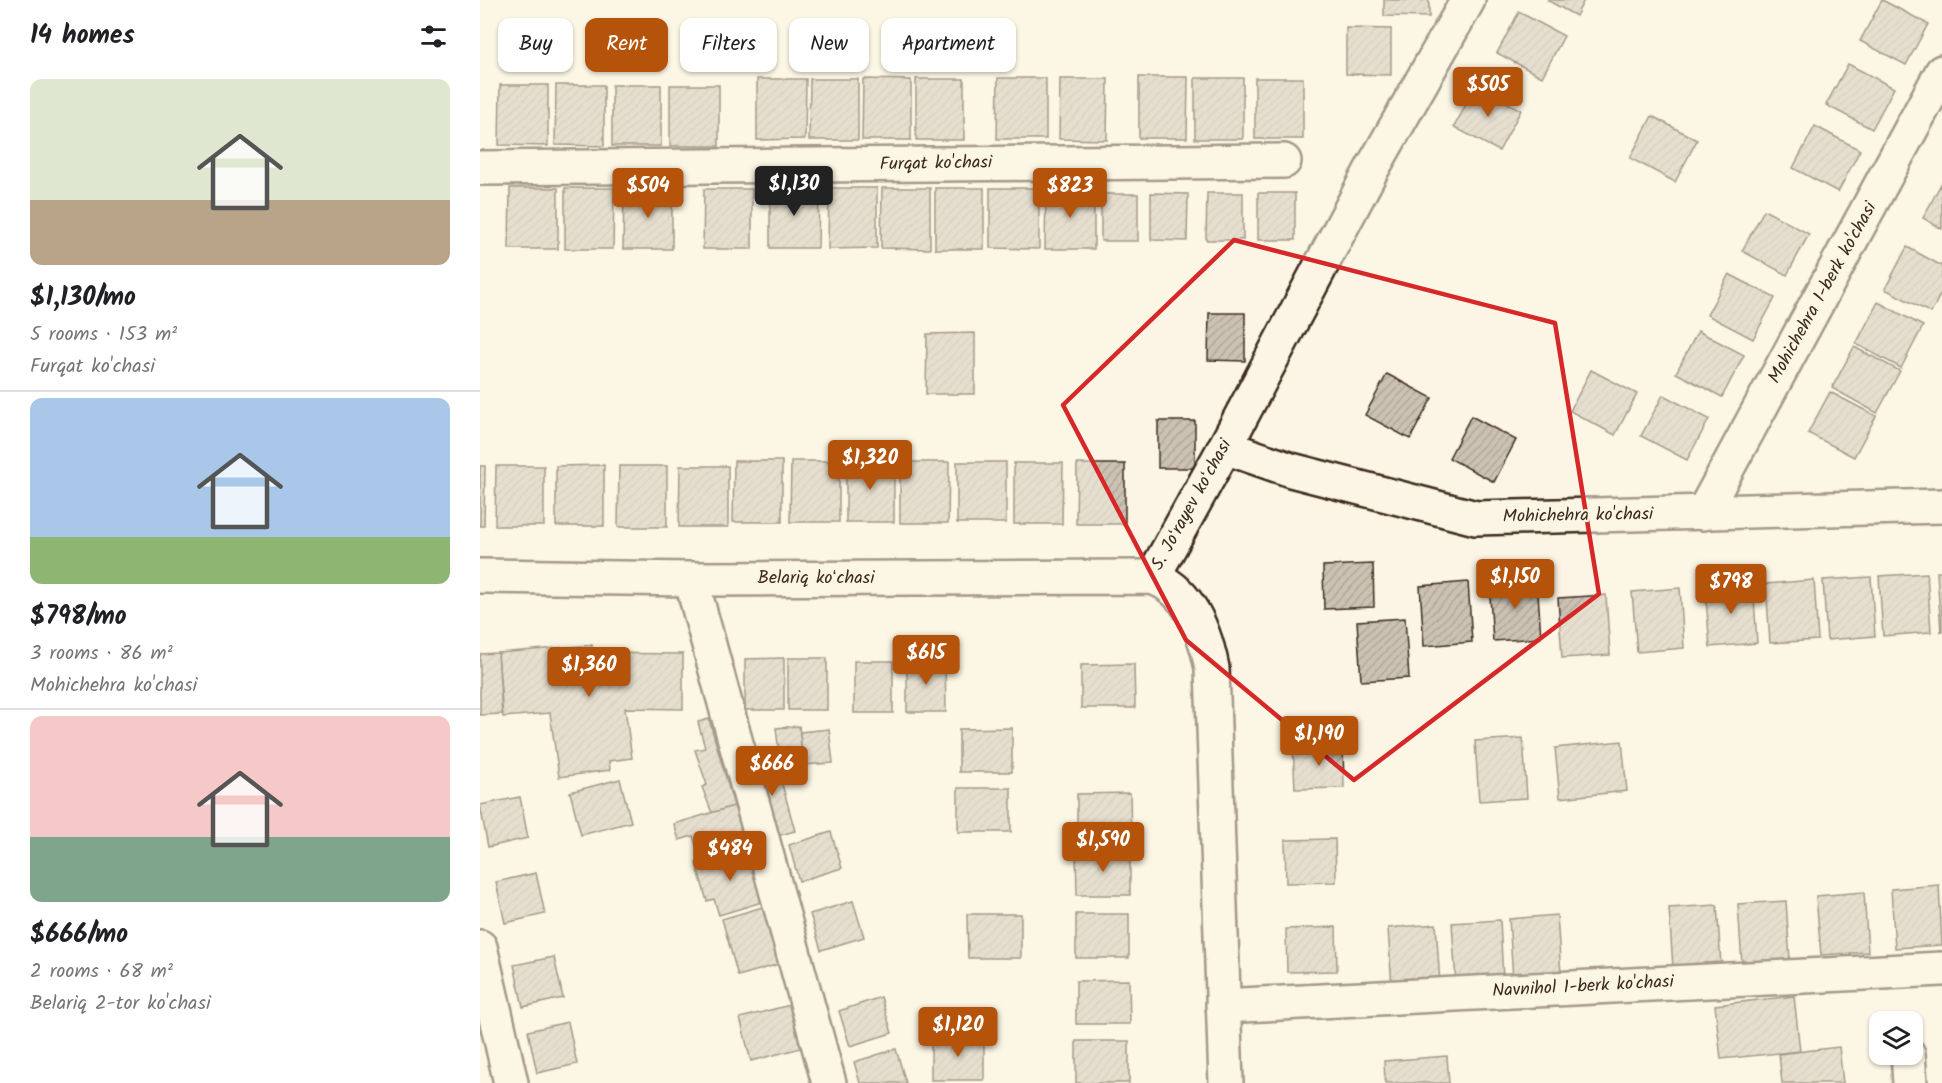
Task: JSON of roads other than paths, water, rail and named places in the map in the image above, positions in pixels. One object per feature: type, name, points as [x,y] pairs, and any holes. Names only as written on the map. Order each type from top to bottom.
[{"type":"street","name":"S. Joʻrayev koʻchasi","points":[[1226,1083],[1212,668],[1205,639],[1187,603],[1178,591],[1166,582],[1153,577],[1372,169],[1468,0]]},
{"type":"street","name":"Mohichehra 1-berk ko'chasi","points":[[1703,513],[1942,72]]},
{"type":"street","name":"Furqat ko'chasi","points":[[480,168],[1284,161]]},
{"type":"street","name":"Mohichehra ko'chasi","points":[[1224,447],[1291,470],[1476,518],[1942,506]]},
{"type":"street","name":"Belariq koʻchasi","points":[[480,576],[691,579],[1153,577]]},
{"type":"street","points":[[691,579],[829,1083]]},
{"type":"street","points":[[480,947],[511,1083]]},
{"type":"street","name":"Navnihol 1-berk ko'chasi","points":[[1223,1006],[1942,969]]},
{"type":"street","points":[[1909,1065],[1910,1083]]}]
